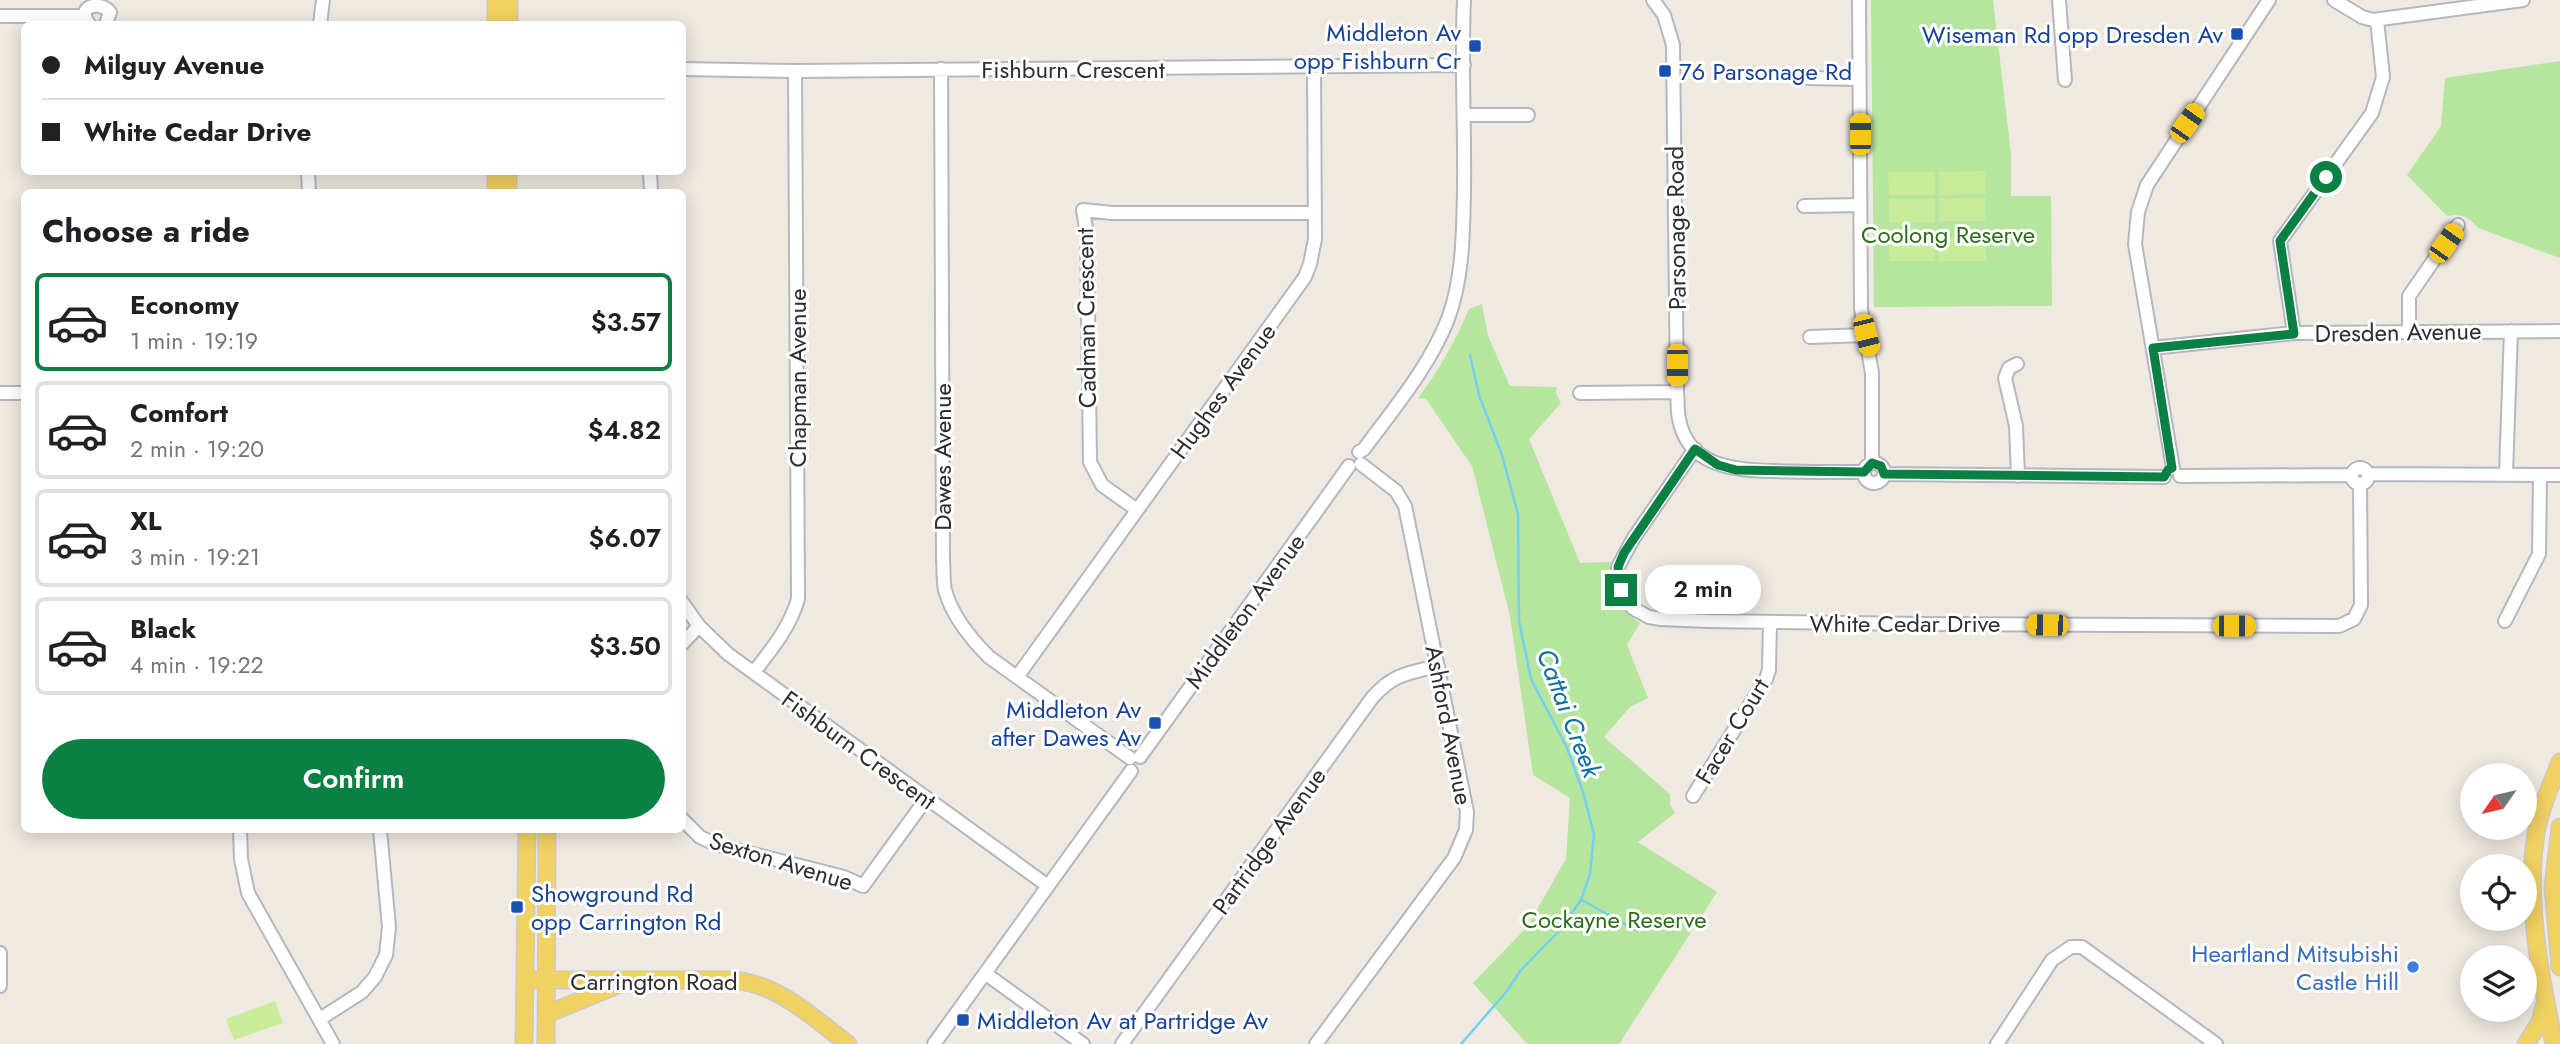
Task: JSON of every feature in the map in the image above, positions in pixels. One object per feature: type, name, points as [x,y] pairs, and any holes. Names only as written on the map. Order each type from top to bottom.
[{"type":"main road","points":[[496,0],[496,21]]},
{"type":"main road","points":[[509,0],[509,21]]},
{"type":"main road","points":[[2554,1044],[2534,908],[2535,846],[2544,801],[2560,762]]},
{"type":"main road","points":[[2560,827],[2553,887],[2560,967]]},
{"type":"main road","points":[[524,1044],[527,833]]},
{"type":"main road","points":[[546,1044],[547,833]]},
{"type":"main road","name":"Carrington Road","points":[[525,980],[754,982],[787,999],[848,1044]]},
{"type":"main road","points":[[547,1014],[565,1004],[628,981]]},
{"type":"main road","points":[[2526,1044],[2540,1022],[2546,1000]]},
{"type":"street","points":[[320,21],[323,0]]},
{"type":"street","name":"Middleton Avenue","points":[[934,1044],[1134,762],[1424,365],[1449,316],[1462,258],[1464,0]]},
{"type":"street","name":"Parsonage Road","points":[[1654,0],[1664,15],[1673,45],[1677,392],[1681,427],[1695,449]]},
{"type":"street","points":[[1859,0],[1861,309],[1872,373],[1868,468]]},
{"type":"street","points":[[2059,0],[2065,80]]},
{"type":"street","points":[[2172,474],[2135,244],[2142,194],[2171,145],[2269,0]]},
{"type":"street","points":[[2334,0],[2362,18],[2377,20],[2522,0]]},
{"type":"street","points":[[0,16],[86,20],[89,4],[103,1],[110,12],[107,21]]},
{"type":"street","points":[[2294,334],[2280,241],[2372,113],[2382,77],[2377,20]]},
{"type":"street","name":"Fishburn Crescent","points":[[686,69],[795,71],[1464,65]]},
{"type":"street","name":"Hughes Avenue","points":[[1017,677],[1305,276],[1313,254],[1315,213],[1314,67]]},
{"type":"street","name":"Dawes Avenue","points":[[941,69],[945,589],[971,638],[989,657],[1134,762]]},
{"type":"street","name":"Chapman Avenue","points":[[754,672],[785,631],[798,599],[795,71]]},
{"type":"street","points":[[1808,78],[1859,79]]},
{"type":"street","points":[[1465,115],[1528,115]]},
{"type":"street","points":[[1804,206],[1860,205]]},
{"type":"street","name":"Cadman Crescent","points":[[1137,510],[1102,485],[1090,462],[1087,234],[1083,211],[1315,213]]},
{"type":"street","points":[[2410,331],[2409,296],[2458,225]]},
{"type":"street","points":[[2506,473],[2511,331]]},
{"type":"street","name":"Dresden Avenue","points":[[2153,348],[2294,334],[2560,331]]},
{"type":"street","points":[[1810,337],[1866,335]]},
{"type":"street","points":[[2017,364],[2009,368],[2005,378],[2016,426],[2018,476]]},
{"type":"street","points":[[1580,393],[1677,392]]},
{"type":"street","points":[[0,393],[21,393]]},
{"type":"street","points":[[1695,449],[1718,465],[1736,470],[1881,466],[1884,474],[2018,476],[2172,474],[2360,478],[2506,473],[2560,475]]},
{"type":"street","name":"White Cedar Drive","points":[[1695,449],[1624,553],[1618,567],[1619,583],[1625,599],[1641,614],[1661,619],[1770,622],[2339,626],[2358,616],[2361,605],[2360,478]]},
{"type":"street","name":"Ashford Avenue","points":[[1315,1044],[1454,858],[1466,830],[1467,812],[1405,506],[1396,491],[1356,460]]},
{"type":"street","points":[[2505,621],[2539,554],[2540,475]]},
{"type":"street","name":"Fishburn Crescent","points":[[686,608],[699,626],[728,654],[1048,886]]},
{"type":"street","name":"Facer Court","points":[[1693,796],[1766,679],[1769,670],[1770,622]]},
{"type":"street","points":[[686,639],[699,626]]},
{"type":"street","name":"Partridge Avenue","points":[[1122,1044],[1372,698],[1385,683],[1401,674],[1438,666]]},
{"type":"street","name":"Sexton Avenue","points":[[686,822],[700,837],[718,845],[844,877],[863,886],[926,799]]},
{"type":"street","points":[[240,833],[241,859],[248,893],[333,1044]]},
{"type":"street","points":[[320,1018],[362,992],[376,978],[386,955],[389,927],[380,833]]},
{"type":"street","points":[[1997,1044],[2052,960],[2071,947],[2082,947],[2216,1044]]},
{"type":"street","points":[[0,953],[0,986]]},
{"type":"street","points":[[986,974],[1083,1044]]},
{"type":"green space","name":"Coolong Reserve","points":[[1871,0],[1993,0],[2011,154],[2011,196],[2051,196],[2052,306],[1874,307]]},
{"type":"green space","points":[[2560,61],[2560,258],[2478,228],[2464,217],[2447,216],[2407,175],[2441,126],[2445,78]]},
{"type":"green space","points":[[1985,171],[1985,194],[1939,195],[1939,172]]},
{"type":"green space","points":[[1888,172],[1935,172],[1935,195],[1889,195]]},
{"type":"green space","points":[[1939,198],[1985,198],[1985,221],[1939,221]]},
{"type":"green space","points":[[1889,199],[1935,199],[1935,222],[1889,222]]},
{"type":"green space","points":[[1889,238],[1935,238],[1935,261],[1889,261]]},
{"type":"green space","points":[[1939,238],[1985,238],[1986,261],[1939,261]]},
{"type":"green space","name":"Cockayne Reserve","points":[[1482,304],[1488,336],[1510,386],[1557,387],[1556,393],[1561,403],[1529,439],[1580,563],[1611,562],[1612,581],[1617,597],[1626,611],[1640,623],[1627,645],[1648,698],[1630,707],[1604,737],[1670,794],[1670,804],[1675,813],[1638,842],[1717,892],[1619,1044],[1527,1044],[1473,983],[1527,927],[1566,859],[1570,798],[1533,775],[1510,616],[1472,466],[1426,399],[1418,398],[1446,355],[1469,309]]},
{"type":"green space","points":[[275,1001],[283,1023],[234,1040],[226,1019]]},
{"type":"waterway","name":"Cattai Creek","points":[[1461,1044],[1507,991],[1521,970],[1558,932],[1581,900],[1590,874],[1594,834],[1567,748],[1531,679],[1519,621],[1518,514],[1502,455],[1479,395],[1470,355]]},
{"type":"waterway","points":[[1582,900],[1637,931]]},
{"type":"place","name":"Wiseman Rd opp Dresden Av","points":[[2237,34]]},
{"type":"place","name":"Middleton Av opp Fishburn Cr","points":[[1475,46]]},
{"type":"place","name":"76 Parsonage Rd","points":[[1665,71]]},
{"type":"place","name":"Middleton Av after Dawes Av","points":[[1155,723]]},
{"type":"place","name":"Showground Rd opp Carrington Rd","points":[[517,907]]},
{"type":"place","name":"Heartland Mitsubishi Castle Hill","points":[[2413,967]]},
{"type":"place","name":"Middleton Av at Partridge Av","points":[[963,1020]]},
{"type":"route","points":[[1621,590],[1618,567],[1624,553],[1695,449],[1718,465],[1736,470],[1864,472],[1872,463],[1881,466],[1884,474],[2164,477],[2172,468],[2153,348],[2294,334],[2280,241],[2326,177]]}]
